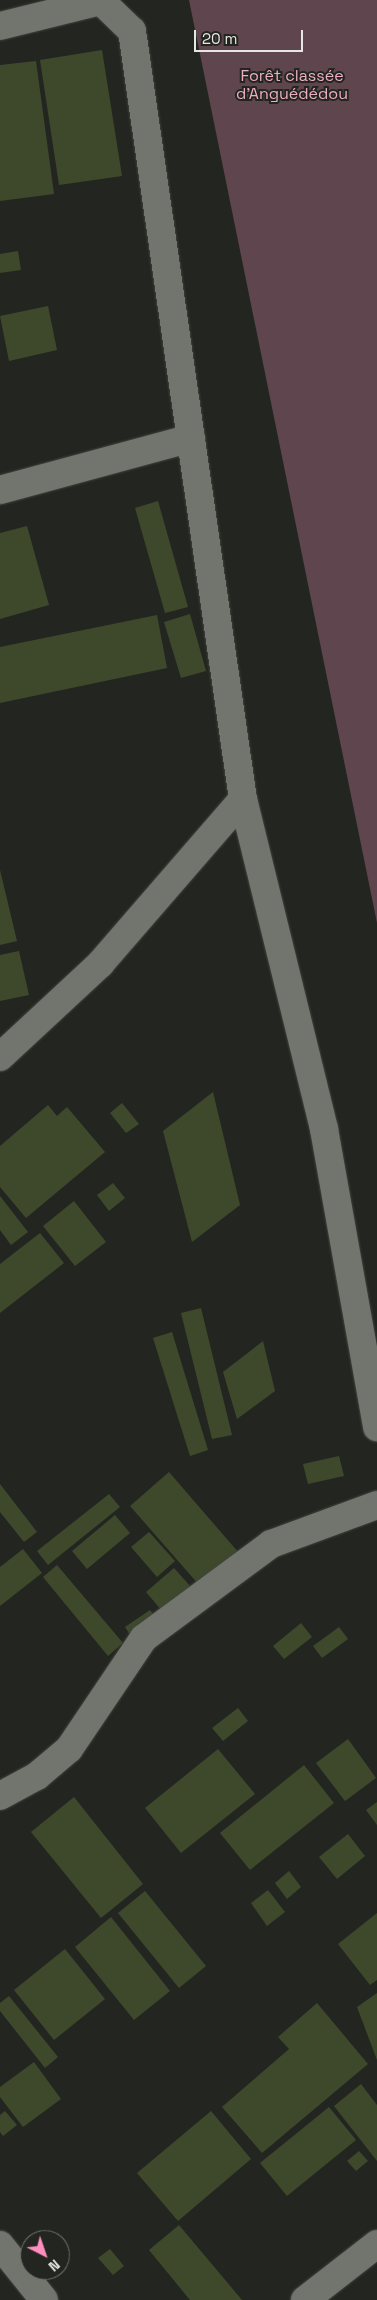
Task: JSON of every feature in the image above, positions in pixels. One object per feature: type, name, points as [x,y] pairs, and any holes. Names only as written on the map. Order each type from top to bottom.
[{"type":"street","points":[[0,26],[101,1],[132,31],[243,800],[324,1129],[377,1427]]},
{"type":"street","points":[[0,490],[191,438]]},
{"type":"street","points":[[0,1057],[100,964],[243,800]]},
{"type":"street","points":[[0,1796],[37,1776],[68,1749],[144,1638],[271,1544],[377,1505]]},
{"type":"street","points":[[305,2300],[377,2244]]},
{"type":"street","points":[[0,2245],[44,2300]]},
{"type":"green space","name":"Forêt classée d’Anguédédou","points":[[189,0],[377,0],[377,923]]},
{"type":"building","points":[[102,50],[122,176],[59,185],[40,60]]},
{"type":"building","points":[[36,61],[54,194],[0,201],[0,65]]},
{"type":"building","points":[[18,251],[21,270],[0,273],[0,254]]},
{"type":"building","points":[[48,306],[57,350],[9,361],[0,316]]},
{"type":"building","points":[[158,501],[188,607],[165,613],[135,508]]},
{"type":"building","points":[[27,526],[49,605],[0,619],[0,533]]},
{"type":"building","points":[[190,614],[206,671],[181,678],[164,622]]},
{"type":"building","points":[[157,615],[167,668],[0,703],[0,647]]},
{"type":"building","points":[[0,870],[17,941],[0,945]]},
{"type":"building","points":[[19,951],[29,995],[0,1001],[0,955]]},
{"type":"building","points":[[213,1092],[240,1205],[192,1242],[163,1131]]},
{"type":"building","points":[[122,1103],[139,1124],[126,1133],[110,1113]]},
{"type":"building","points":[[48,1105],[57,1116],[67,1107],[105,1152],[26,1218],[0,1187],[0,1146]]},
{"type":"building","points":[[113,1183],[125,1198],[109,1211],[97,1195]]},
{"type":"building","points":[[0,1196],[28,1232],[11,1245],[0,1230]]},
{"type":"building","points":[[74,1201],[106,1242],[75,1266],[43,1226]]},
{"type":"building","points":[[40,1233],[64,1263],[0,1313],[0,1264]]},
{"type":"building","points":[[201,1308],[232,1435],[212,1439],[181,1313]]},
{"type":"building","points":[[172,1332],[208,1450],[190,1456],[153,1338]]},
{"type":"building","points":[[263,1341],[275,1391],[237,1419],[223,1372]]},
{"type":"building","points":[[339,1456],[344,1476],[308,1484],[303,1464]]},
{"type":"building","points":[[169,1472],[239,1553],[200,1586],[130,1506]]},
{"type":"building","points":[[0,1484],[37,1532],[24,1542],[0,1512]]},
{"type":"building","points":[[109,1494],[120,1507],[48,1565],[37,1551]]},
{"type":"building","points":[[115,1515],[130,1533],[87,1569],[72,1551]]},
{"type":"building","points":[[149,1532],[175,1561],[157,1577],[131,1547]]},
{"type":"building","points":[[23,1549],[42,1573],[0,1606],[0,1567]]},
{"type":"building","points":[[57,1565],[123,1643],[108,1656],[43,1577]]},
{"type":"building","points":[[174,1568],[190,1586],[162,1611],[146,1592]]},
{"type":"building","points":[[150,1610],[158,1621],[132,1638],[125,1627]]},
{"type":"building","points":[[301,1623],[312,1637],[284,1659],[273,1646]]},
{"type":"building","points":[[339,1627],[348,1639],[322,1658],[313,1646]]},
{"type":"building","points":[[238,1708],[248,1721],[223,1741],[212,1728]]},
{"type":"building","points":[[348,1739],[376,1778],[345,1801],[316,1763]]},
{"type":"building","points":[[218,1749],[255,1794],[181,1853],[145,1808]]},
{"type":"building","points":[[304,1765],[334,1803],[250,1870],[220,1833]]},
{"type":"building","points":[[74,1797],[143,1884],[101,1918],[31,1832]]},
{"type":"building","points":[[377,1802],[377,1825],[366,1810]]},
{"type":"building","points":[[348,1834],[365,1856],[337,1879],[319,1857]]},
{"type":"building","points":[[289,1871],[301,1887],[287,1899],[275,1883]]},
{"type":"building","points":[[268,1890],[285,1912],[267,1926],[251,1903]]},
{"type":"building","points":[[145,1891],[206,1966],[179,1988],[118,1913]]},
{"type":"building","points":[[377,1913],[377,1980],[370,1985],[338,1944]]},
{"type":"building","points":[[111,1917],[170,1991],[134,2020],[75,1947]]},
{"type":"building","points":[[65,1949],[105,1999],[54,2040],[14,1990]]},
{"type":"building","points":[[377,1993],[377,2060],[357,2007]]},
{"type":"building","points":[[9,1996],[58,2057],[45,2068],[0,2011],[0,2003]]},
{"type":"building","points":[[317,2003],[368,2064],[262,2153],[222,2107],[289,2049],[278,2037]]},
{"type":"building","points":[[34,2062],[61,2099],[23,2127],[0,2097],[0,2087]]},
{"type":"building","points":[[361,2084],[377,2105],[377,2161],[334,2106]]},
{"type":"building","points":[[329,2107],[356,2140],[287,2196],[260,2163]]},
{"type":"building","points":[[5,2111],[17,2125],[3,2136],[0,2132],[0,2115]]},
{"type":"building","points":[[211,2111],[251,2159],[178,2221],[137,2173]]},
{"type":"building","points":[[359,2151],[368,2161],[356,2171],[347,2161]]},
{"type":"building","points":[[179,2225],[242,2300],[190,2300],[149,2250]]},
{"type":"building","points":[[110,2249],[124,2266],[113,2275],[98,2258]]}]
